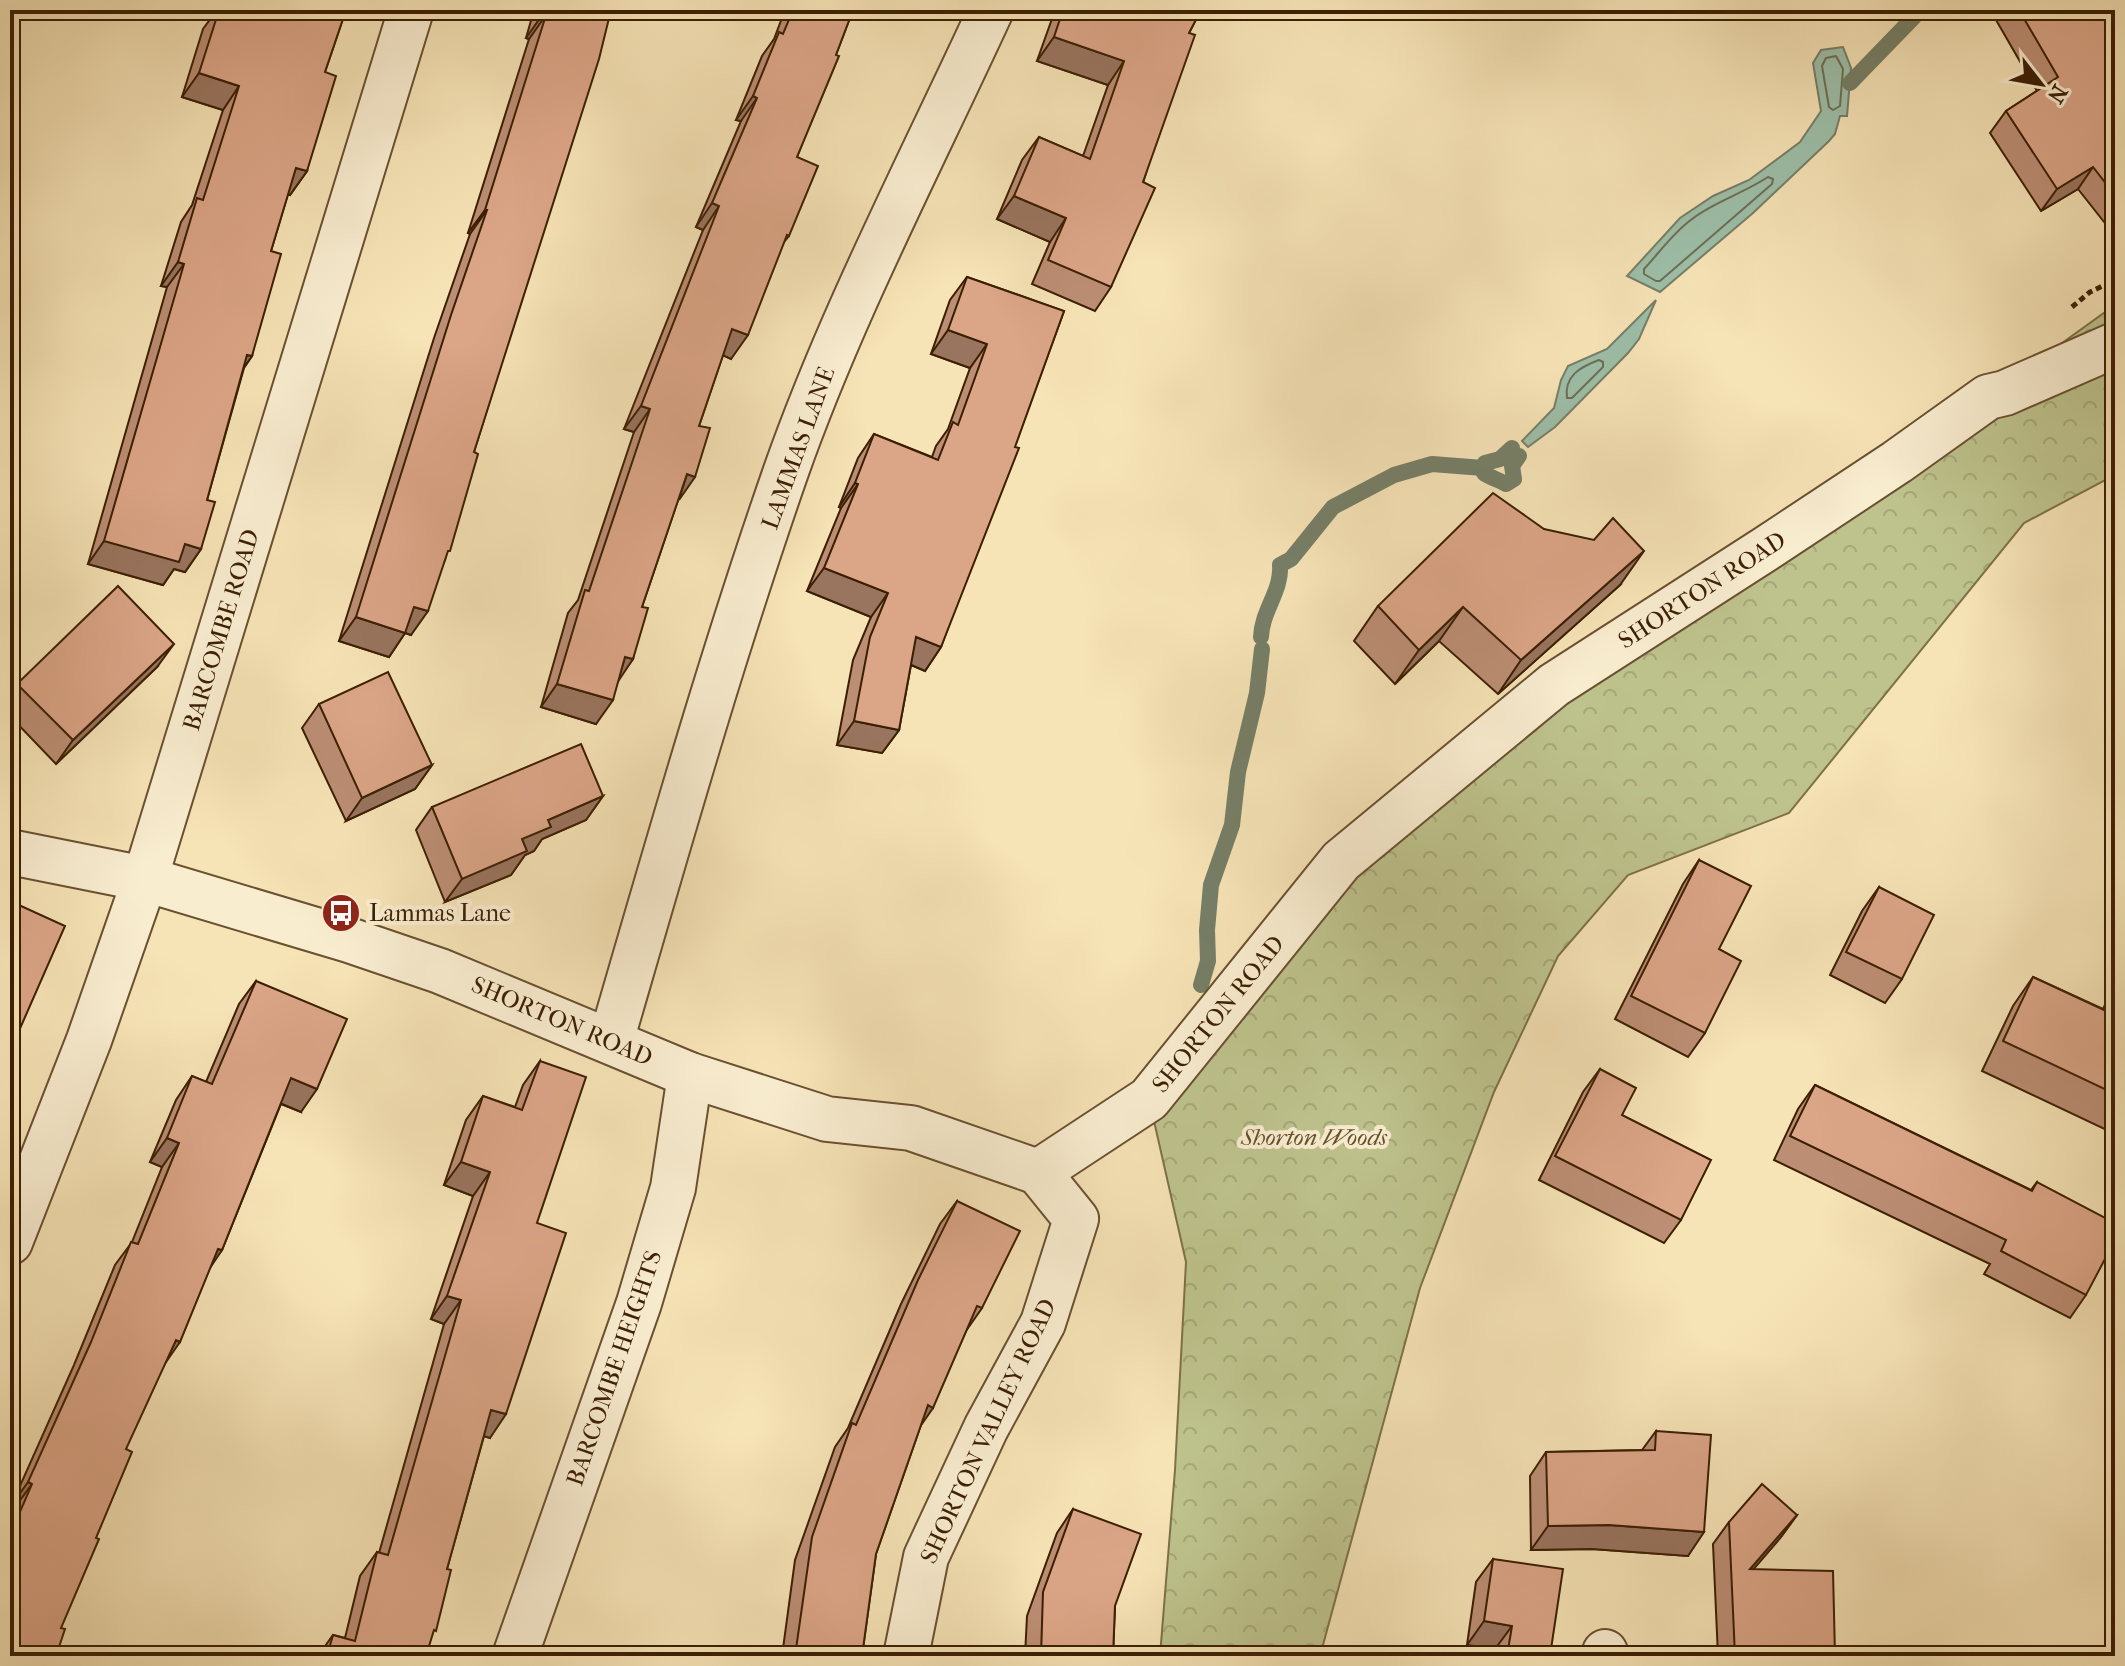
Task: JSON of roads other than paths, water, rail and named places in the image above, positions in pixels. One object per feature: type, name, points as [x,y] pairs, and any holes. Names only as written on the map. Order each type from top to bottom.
[{"type":"street","name":"BARCOMBE ROAD","points":[[10,1242],[89,1040],[145,879],[411,10]]},
{"type":"street","name":"LAMMAS LANE","points":[[611,1041],[679,807],[785,473],[838,341],[991,10]]},
{"type":"street","name":"SHORTON ROAD","points":[[10,852],[145,879],[349,940],[440,971],[690,1075],[827,1119],[911,1128],[1038,1172],[1149,1099],[1341,861],[1554,685],[1793,531],[1988,397],[2005,393],[2115,345]]},
{"type":"street","name":"BARCOMBE HEIGHTS","points":[[515,1656],[639,1303],[673,1188],[690,1075]]},
{"type":"street","name":"SHORTON VALLEY ROAD","points":[[906,1656],[926,1557],[986,1428],[1043,1323],[1076,1219],[1038,1172]]},
{"type":"water","points":[[1843,47],[1851,68],[1847,116],[1840,116],[1835,134],[1829,141],[1753,213],[1660,292],[1627,276],[1680,218],[1713,196],[1749,180],[1800,142],[1821,111],[1813,63],[1821,50]]},
{"type":"water","points":[[1656,300],[1639,339],[1628,353],[1555,427],[1528,447],[1522,441],[1554,408],[1568,366],[1607,349]]},
{"type":"waterway","points":[[1850,83],[1914,17]]},
{"type":"waterway","points":[[1512,448],[1500,459],[1485,463],[1484,473],[1506,484],[1514,479],[1512,466],[1519,456]]},
{"type":"waterway","points":[[1261,637],[1278,583],[1280,565],[1291,559],[1333,507],[1394,475],[1432,464],[1483,468]]},
{"type":"waterway","points":[[1201,985],[1208,961],[1211,885],[1232,825],[1238,772],[1257,693],[1262,649]]},
{"type":"place","name":"Lammas Lane","points":[[341,913]]},
{"type":"park label","name":"Shorton Woods","points":[[1314,1137]]}]
